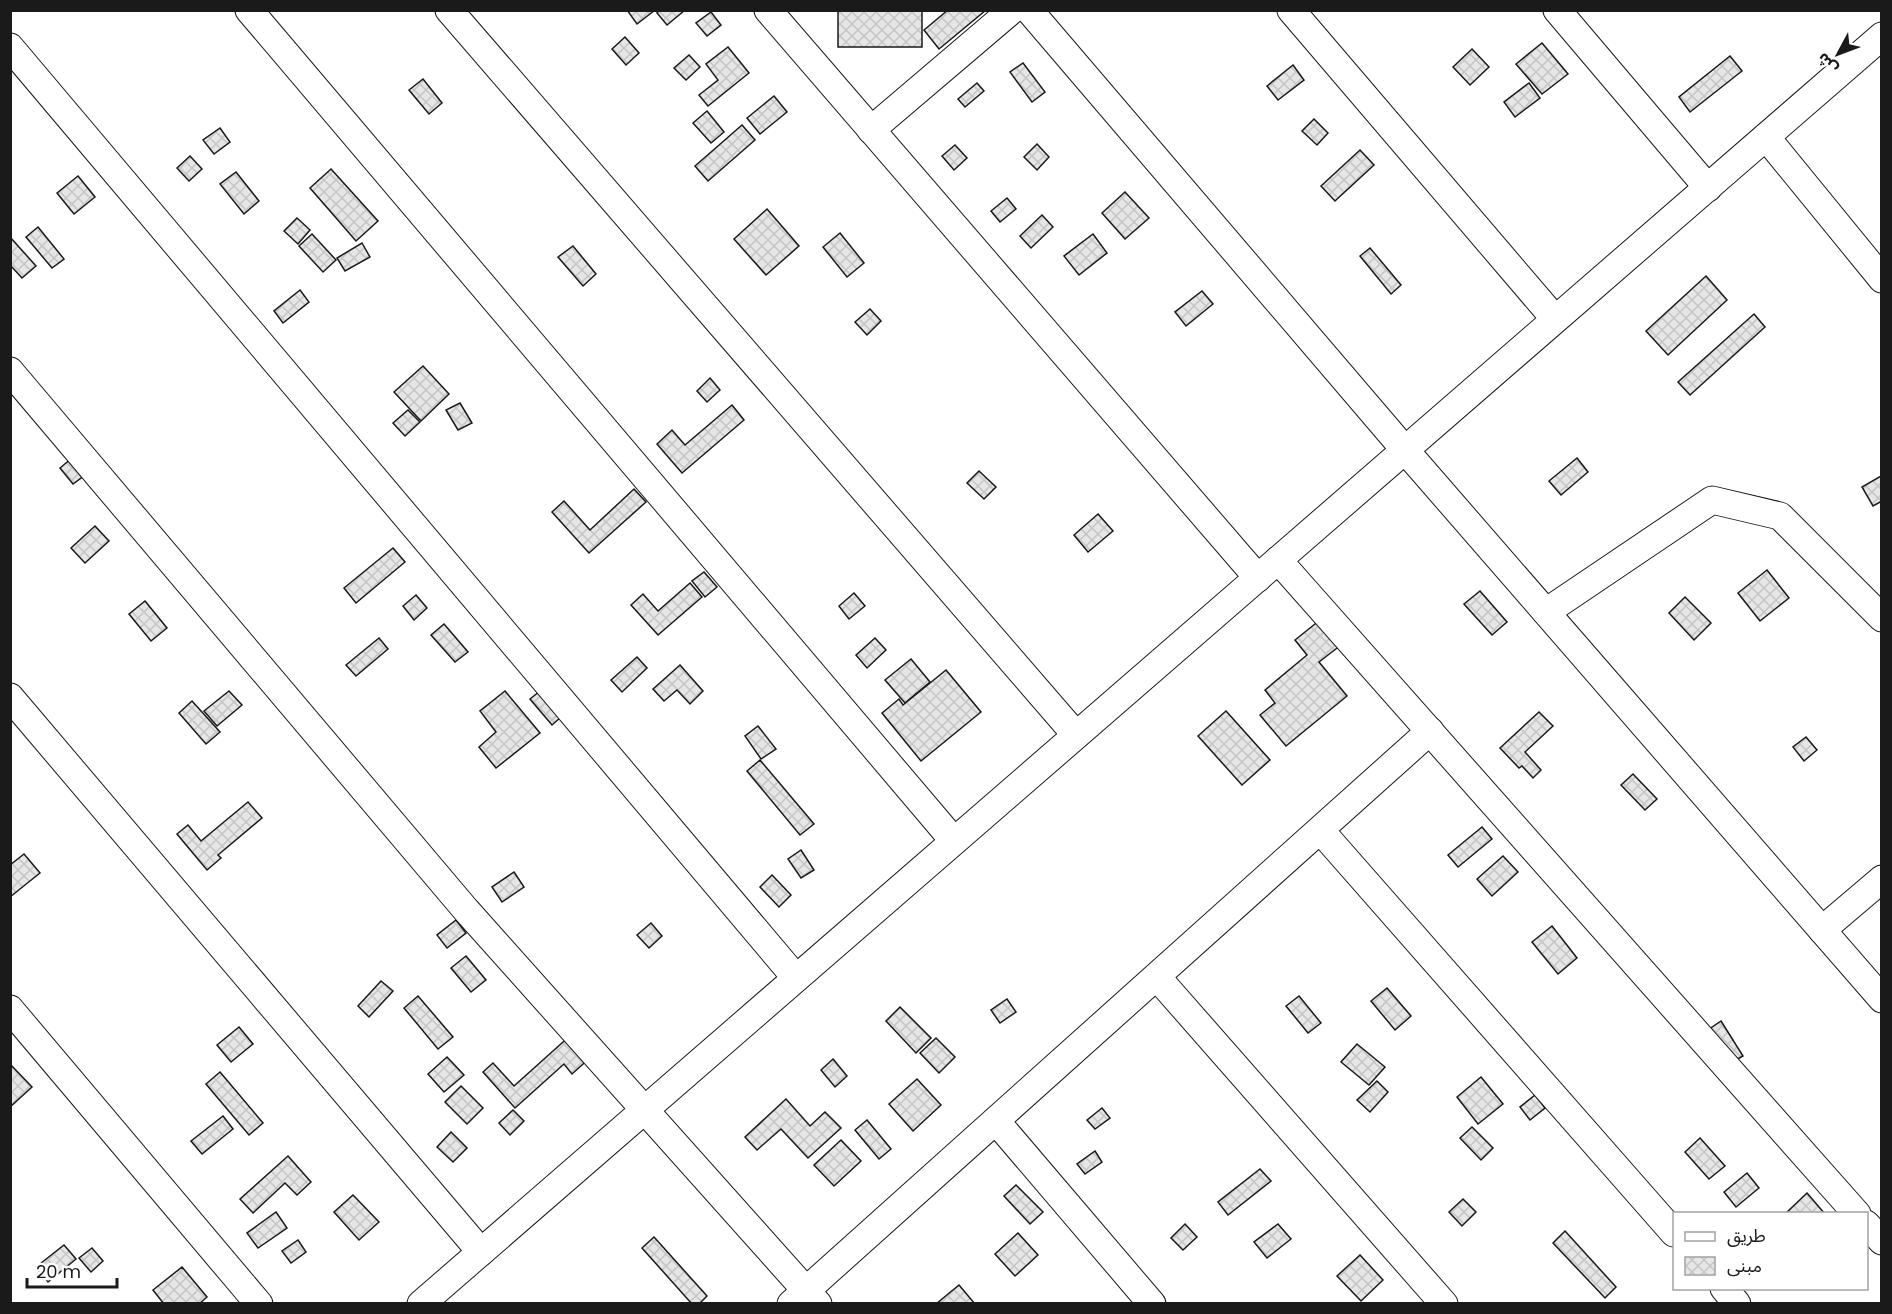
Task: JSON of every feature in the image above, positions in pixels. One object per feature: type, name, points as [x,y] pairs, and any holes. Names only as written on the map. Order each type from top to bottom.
[{"type":"street","points":[[249,10],[954,841]]},
{"type":"street","points":[[449,10],[1076,735]]},
{"type":"street","points":[[768,10],[872,130],[1268,569],[1430,731],[1855,1212]]},
{"type":"street","points":[[872,130],[1012,10]]},
{"type":"street","points":[[1029,10],[1405,450],[1881,999]]},
{"type":"street","points":[[1291,10],[1555,319]]},
{"type":"street","points":[[1557,10],[1707,188]]},
{"type":"street","points":[[421,1304],[1881,36]]},
{"type":"street","points":[[10,47],[796,978]]},
{"type":"street","points":[[1766,137],[1881,279]]},
{"type":"street","points":[[10,371],[466,910],[645,1109],[805,1299],[996,1120],[1430,731]]},
{"type":"street","points":[[1546,612],[1712,500],[1780,516],[1881,618]]},
{"type":"street","points":[[10,697],[481,1252]]},
{"type":"street","points":[[1321,831],[1673,1232]]},
{"type":"street","points":[[1822,930],[1881,879]]},
{"type":"street","points":[[1157,977],[1444,1304]]},
{"type":"street","points":[[10,1009],[259,1304]]},
{"type":"street","points":[[996,1120],[1152,1304]]},
{"type":"street","points":[[1868,1226],[1881,1241]]},
{"type":"street","points":[[1726,1290],[1737,1304]]},
{"type":"building","points":[[627,10],[655,10],[637,24]]},
{"type":"building","points":[[659,10],[685,10],[667,25],[657,13]]},
{"type":"building","points":[[838,10],[922,10],[922,47],[838,47]]},
{"type":"building","points":[[948,10],[986,10],[939,49],[924,30]]},
{"type":"building","points":[[711,12],[721,25],[707,36],[696,23]]},
{"type":"building","points":[[625,37],[639,53],[626,65],[612,49]]},
{"type":"building","points":[[1542,43],[1568,74],[1542,94],[1516,64]]},
{"type":"building","points":[[728,47],[749,73],[708,106],[699,95],[718,80],[706,64]]},
{"type":"building","points":[[1472,49],[1489,67],[1470,85],[1453,67]]},
{"type":"building","points":[[689,55],[700,67],[686,80],[674,68]]},
{"type":"building","points":[[1730,56],[1742,71],[1690,112],[1679,97]]},
{"type":"building","points":[[1023,63],[1045,92],[1032,102],[1010,72]]},
{"type":"building","points":[[1293,65],[1304,80],[1278,100],[1267,86]]},
{"type":"building","points":[[423,79],[442,103],[429,114],[409,90]]},
{"type":"building","points":[[977,83],[984,91],[965,107],[958,99]]},
{"type":"building","points":[[1529,83],[1540,98],[1515,117],[1504,102]]},
{"type":"building","points":[[774,96],[787,112],[760,134],[747,118]]},
{"type":"building","points":[[707,111],[724,132],[711,143],[693,123]]},
{"type":"building","points":[[1314,119],[1328,133],[1317,145],[1302,131]]},
{"type":"building","points":[[742,125],[755,140],[708,181],[695,166]]},
{"type":"building","points":[[220,128],[230,142],[214,154],[203,140]]},
{"type":"building","points":[[1037,144],[1049,157],[1037,170],[1024,157]]},
{"type":"building","points":[[955,145],[967,158],[954,170],[942,156]]},
{"type":"building","points":[[1360,150],[1374,165],[1335,201],[1321,186]]},
{"type":"building","points":[[190,156],[202,169],[189,181],[177,168]]},
{"type":"building","points":[[331,169],[378,221],[356,241],[310,188]]},
{"type":"building","points":[[236,172],[259,201],[244,214],[220,184]]},
{"type":"building","points":[[78,176],[95,197],[74,214],[57,193]]},
{"type":"building","points":[[1125,192],[1149,218],[1125,239],[1102,213]]},
{"type":"building","points":[[1007,198],[1016,209],[1000,222],[991,211]]},
{"type":"building","points":[[767,209],[799,246],[766,275],[734,239]]},
{"type":"building","points":[[1042,215],[1053,227],[1031,248],[1020,236]]},
{"type":"building","points":[[297,218],[310,230],[298,244],[284,231]]},
{"type":"building","points":[[38,227],[64,259],[52,268],[26,237]]},
{"type":"building","points":[[840,233],[864,263],[847,277],[823,247]]},
{"type":"building","points":[[312,234],[336,260],[323,272],[299,246]]},
{"type":"building","points":[[1093,234],[1107,253],[1079,275],[1064,256]]},
{"type":"building","points":[[10,237],[36,266],[22,278],[10,265]]},
{"type":"building","points":[[362,243],[370,257],[345,271],[337,258]]},
{"type":"building","points":[[573,246],[596,274],[583,286],[558,257]]},
{"type":"building","points":[[1370,248],[1401,285],[1391,294],[1360,256]]},
{"type":"building","points":[[1706,276],[1727,300],[1668,355],[1646,331]]},
{"type":"building","points":[[300,290],[309,302],[283,323],[274,311]]},
{"type":"building","points":[[1202,291],[1213,304],[1186,326],[1175,312]]},
{"type":"building","points":[[870,309],[881,321],[867,335],[855,322]]},
{"type":"building","points":[[1754,314],[1765,327],[1690,395],[1678,382]]},
{"type":"building","points":[[423,366],[449,394],[421,421],[394,392]]},
{"type":"building","points":[[710,378],[720,390],[707,402],[697,391]]},
{"type":"building","points":[[460,403],[472,423],[458,430],[446,410]]},
{"type":"building","points":[[732,405],[744,420],[682,473],[657,444],[672,430],[685,445]]},
{"type":"building","points":[[408,410],[420,422],[405,436],[393,423]]},
{"type":"building","points":[[72,458],[85,475],[73,484],[60,468]]},
{"type":"building","points":[[1577,458],[1588,472],[1561,495],[1549,481]]},
{"type":"building","points":[[979,471],[996,487],[984,499],[967,483]]},
{"type":"building","points":[[1881,476],[1882,501],[1873,506],[1862,487]]},
{"type":"building","points":[[634,489],[646,502],[589,553],[552,512],[564,501],[590,530]]},
{"type":"building","points":[[1098,514],[1113,531],[1088,552],[1074,535]]},
{"type":"building","points":[[95,526],[109,541],[85,563],[71,548]]},
{"type":"building","points":[[393,548],[405,562],[356,603],[344,588]]},
{"type":"building","points":[[1767,570],[1789,598],[1760,621],[1738,593]]},
{"type":"building","points":[[704,572],[717,587],[705,597],[692,581]]},
{"type":"building","points":[[690,583],[702,597],[658,635],[631,605],[643,594],[658,611]]},
{"type":"building","points":[[1480,591],[1507,622],[1492,635],[1464,604]]},
{"type":"building","points":[[854,593],[865,606],[849,619],[839,606]]},
{"type":"building","points":[[416,595],[427,608],[414,620],[403,606]]},
{"type":"building","points":[[1685,597],[1711,623],[1694,640],[1669,613]]},
{"type":"building","points":[[145,601],[167,628],[151,641],[129,614]]},
{"type":"building","points":[[1320,620],[1341,645],[1319,662],[1347,696],[1286,746],[1260,715],[1275,703],[1265,690],[1307,655],[1295,640]]},
{"type":"building","points":[[444,624],[468,652],[455,662],[431,635]]},
{"type":"building","points":[[379,638],[388,649],[356,676],[346,665]]},
{"type":"building","points":[[875,638],[886,650],[867,668],[856,655]]},
{"type":"building","points":[[637,657],[647,668],[622,692],[611,680]]},
{"type":"building","points":[[911,659],[930,682],[905,703],[885,680]]},
{"type":"building","points":[[680,665],[703,691],[690,704],[677,690],[664,701],[653,689]]},
{"type":"building","points":[[946,670],[981,712],[921,761],[882,713],[899,699],[903,705]]},
{"type":"building","points":[[229,691],[242,705],[217,726],[204,711]]},
{"type":"building","points":[[505,691],[540,733],[496,768],[479,747],[496,732],[480,711]]},
{"type":"building","points":[[540,691],[561,717],[552,725],[530,699]]},
{"type":"building","points":[[192,701],[220,732],[206,744],[179,713]]},
{"type":"building","points":[[1226,711],[1270,760],[1242,785],[1198,736]]},
{"type":"building","points":[[1539,712],[1553,726],[1525,752],[1541,770],[1533,778],[1522,766],[1519,768],[1500,748]]},
{"type":"building","points":[[758,726],[776,749],[761,759],[745,736]]},
{"type":"building","points":[[1806,737],[1817,750],[1804,761],[1793,747]]},
{"type":"building","points":[[760,760],[814,824],[800,835],[747,771]]},
{"type":"building","points":[[1633,774],[1657,799],[1645,810],[1621,785]]},
{"type":"building","points":[[248,802],[262,818],[218,855],[221,858],[207,870],[177,834],[188,825],[201,841]]},
{"type":"building","points":[[1482,827],[1492,839],[1458,867],[1448,855]]},
{"type":"building","points":[[801,850],[814,870],[801,878],[788,859]]},
{"type":"building","points":[[24,854],[40,873],[10,897],[10,865]]},
{"type":"building","points":[[1503,856],[1518,872],[1492,896],[1477,879]]},
{"type":"building","points":[[514,872],[524,887],[502,902],[492,887]]},
{"type":"building","points":[[772,875],[791,895],[779,907],[760,887]]},
{"type":"building","points":[[456,920],[466,933],[447,948],[437,935]]},
{"type":"building","points":[[651,923],[662,936],[649,948],[637,935]]},
{"type":"building","points":[[1552,926],[1577,958],[1558,974],[1532,942]]},
{"type":"building","points":[[466,956],[486,980],[471,992],[451,968]]},
{"type":"building","points":[[381,981],[393,991],[369,1017],[358,1006]]},
{"type":"building","points":[[1387,988],[1411,1016],[1395,1030],[1371,1001]]},
{"type":"building","points":[[418,996],[453,1037],[438,1049],[404,1008]]},
{"type":"building","points":[[1299,996],[1321,1023],[1308,1033],[1286,1006]]},
{"type":"building","points":[[1007,999],[1016,1012],[1000,1023],[991,1010]]},
{"type":"building","points":[[900,1007],[931,1038],[916,1053],[886,1021]]},
{"type":"building","points":[[1721,1021],[1743,1056],[1726,1066],[1705,1032]]},
{"type":"building","points":[[239,1027],[253,1044],[231,1062],[217,1045]]},
{"type":"building","points":[[573,1033],[592,1056],[572,1074],[564,1064],[515,1108],[483,1072],[493,1063],[514,1086]]},
{"type":"building","points":[[936,1038],[955,1057],[939,1073],[920,1053]]},
{"type":"building","points":[[1357,1044],[1385,1067],[1369,1085],[1341,1062]]},
{"type":"building","points":[[447,1057],[464,1075],[444,1092],[428,1074]]},
{"type":"building","points":[[833,1059],[847,1076],[835,1087],[821,1070]]},
{"type":"building","points":[[10,1064],[32,1087],[10,1107]]},
{"type":"building","points":[[220,1072],[263,1123],[249,1135],[206,1084]]},
{"type":"building","points":[[1481,1077],[1503,1104],[1478,1124],[1457,1097]]},
{"type":"building","points":[[917,1079],[941,1105],[913,1131],[889,1104]]},
{"type":"building","points":[[1377,1081],[1388,1092],[1370,1112],[1357,1100]]},
{"type":"building","points":[[461,1086],[483,1108],[467,1124],[445,1102]]},
{"type":"building","points":[[1535,1095],[1545,1108],[1530,1120],[1520,1107]]},
{"type":"building","points":[[786,1099],[810,1126],[825,1112],[841,1128],[808,1158],[781,1129],[757,1150],[745,1137]]},
{"type":"building","points":[[1102,1108],[1110,1118],[1095,1129],[1087,1120]]},
{"type":"building","points":[[513,1110],[524,1121],[510,1135],[499,1123]]},
{"type":"building","points":[[223,1116],[233,1129],[202,1154],[191,1141]]},
{"type":"building","points":[[867,1120],[891,1149],[879,1159],[855,1130]]},
{"type":"building","points":[[1472,1127],[1493,1148],[1481,1160],[1460,1138]]},
{"type":"building","points":[[451,1132],[467,1148],[453,1162],[437,1147]]},
{"type":"building","points":[[1700,1138],[1725,1166],[1709,1179],[1685,1152]]},
{"type":"building","points":[[841,1140],[861,1161],[834,1186],[814,1165]]},
{"type":"building","points":[[1095,1151],[1102,1162],[1085,1174],[1077,1164]]},
{"type":"building","points":[[288,1156],[311,1182],[297,1195],[285,1183],[253,1213],[240,1199]]},
{"type":"building","points":[[1260,1169],[1271,1181],[1228,1215],[1218,1202]]},
{"type":"building","points":[[1747,1173],[1759,1188],[1736,1207],[1724,1192]]},
{"type":"building","points":[[1016,1185],[1043,1212],[1030,1224],[1004,1196]]},
{"type":"building","points":[[1807,1193],[1823,1212],[1787,1212]]},
{"type":"building","points":[[353,1195],[379,1222],[359,1240],[334,1212]]},
{"type":"building","points":[[1463,1199],[1476,1212],[1462,1226],[1449,1212]]},
{"type":"building","points":[[276,1212],[287,1228],[258,1248],[247,1233]]},
{"type":"building","points":[[1185,1224],[1197,1237],[1183,1250],[1171,1238]]},
{"type":"building","points":[[1278,1224],[1291,1239],[1267,1258],[1254,1242]]},
{"type":"building","points":[[1565,1231],[1616,1287],[1605,1298],[1553,1243]]},
{"type":"building","points":[[1018,1233],[1038,1255],[1015,1276],[995,1254]]},
{"type":"building","points":[[654,1237],[707,1296],[699,1304],[692,1304],[642,1248]]},
{"type":"building","points":[[298,1240],[306,1252],[291,1263],[282,1251]]},
{"type":"building","points":[[64,1245],[76,1259],[48,1282],[36,1267]]},
{"type":"building","points":[[92,1248],[103,1261],[91,1272],[79,1258]]},
{"type":"building","points":[[1360,1255],[1383,1280],[1361,1301],[1337,1276]]},
{"type":"building","points":[[182,1267],[207,1297],[199,1304],[164,1304],[153,1290]]},
{"type":"building","points":[[959,1285],[975,1304],[936,1304]]}]
